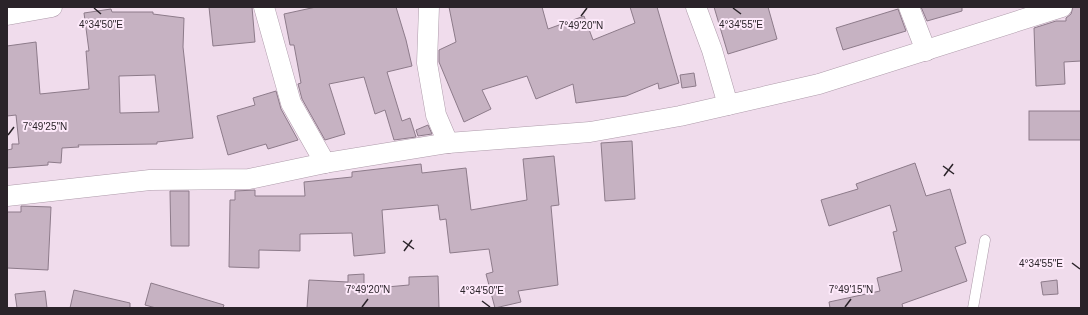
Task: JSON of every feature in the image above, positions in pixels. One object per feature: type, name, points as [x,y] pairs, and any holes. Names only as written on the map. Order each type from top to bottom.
[{"type":"street","points":[[7,15],[52,7]]},
{"type":"street","points":[[264,7],[291,103],[324,163]]},
{"type":"street","points":[[429,7],[426,63],[436,115],[448,143]]},
{"type":"street","points":[[696,7],[712,50],[728,105]]},
{"type":"street","points":[[909,7],[926,51]]},
{"type":"street","points":[[7,196],[150,180],[249,179],[324,163],[448,143],[590,132],[680,116],[819,84],[1062,7]]},
{"type":"lane","points":[[973,308],[985,240]]},
{"type":"building","points":[[209,7],[252,7],[255,42],[213,46]]},
{"type":"building","points":[[316,7],[396,7],[412,66],[387,72],[402,121],[410,118],[416,137],[394,140],[385,110],[375,114],[364,77],[329,84],[345,134],[325,140],[302,99],[298,84],[301,83],[294,45],[290,45],[284,14]]},
{"type":"building","points":[[449,7],[542,7],[548,29],[584,16],[593,40],[635,23],[630,7],[657,7],[679,83],[659,89],[658,83],[626,96],[576,103],[573,84],[536,99],[527,76],[482,90],[491,109],[464,122],[439,62],[439,50],[456,42]]},
{"type":"building","points":[[714,7],[768,7],[777,39],[728,54]]},
{"type":"building","points":[[921,7],[962,7],[962,11],[927,21]]},
{"type":"building","points":[[1073,7],[1081,7],[1081,61],[1064,62],[1065,84],[1036,86],[1034,28],[1056,21],[1066,21],[1066,18],[1071,14]]},
{"type":"building","points":[[111,9],[112,12],[153,12],[153,14],[184,18],[183,47],[193,138],[157,142],[157,144],[78,145],[79,147],[62,148],[61,163],[48,162],[48,165],[7,168],[7,150],[12,149],[12,144],[19,144],[16,115],[7,116],[7,46],[36,42],[40,94],[89,89],[86,51],[89,51],[84,13]],"holes":[[[155,75],[159,112],[120,113],[119,76]]]},
{"type":"building","points":[[898,9],[906,31],[843,50],[836,28]]},
{"type":"building","points":[[694,73],[696,86],[682,88],[680,75]]},
{"type":"building","points":[[276,91],[281,109],[298,140],[268,149],[266,144],[228,155],[217,116],[255,105],[253,98]]},
{"type":"building","points":[[1029,111],[1081,111],[1081,140],[1029,140]]},
{"type":"building","points":[[428,125],[432,134],[418,136],[416,130]]},
{"type":"building","points":[[632,141],[635,199],[605,201],[601,143]]},
{"type":"building","points":[[554,156],[559,205],[551,206],[558,285],[518,291],[521,302],[495,308],[486,274],[493,272],[489,249],[450,253],[446,219],[440,220],[438,205],[382,210],[385,253],[354,256],[352,233],[300,234],[300,251],[259,250],[259,268],[229,267],[230,200],[235,200],[235,191],[255,190],[255,196],[305,196],[304,182],[352,177],[352,172],[421,164],[422,173],[466,168],[471,210],[527,200],[523,159]]},
{"type":"building","points":[[915,163],[926,196],[950,189],[966,243],[955,247],[967,281],[902,304],[903,308],[830,308],[829,302],[880,291],[877,278],[902,271],[893,232],[897,231],[890,205],[829,226],[821,200],[858,189],[856,184]]},
{"type":"building","points":[[170,191],[189,191],[189,246],[171,246]]},
{"type":"building","points":[[21,206],[51,207],[48,270],[7,268],[7,212],[21,212]]},
{"type":"building","points":[[364,274],[364,289],[409,285],[409,277],[438,276],[439,308],[307,308],[309,280],[348,282],[348,275]]},
{"type":"building","points":[[1057,280],[1058,294],[1043,295],[1041,282]]},
{"type":"building","points":[[151,283],[224,305],[223,308],[156,308],[145,305]]},
{"type":"building","points":[[74,290],[130,303],[130,308],[70,308]]},
{"type":"building","points":[[45,291],[47,308],[17,308],[15,294]]}]
